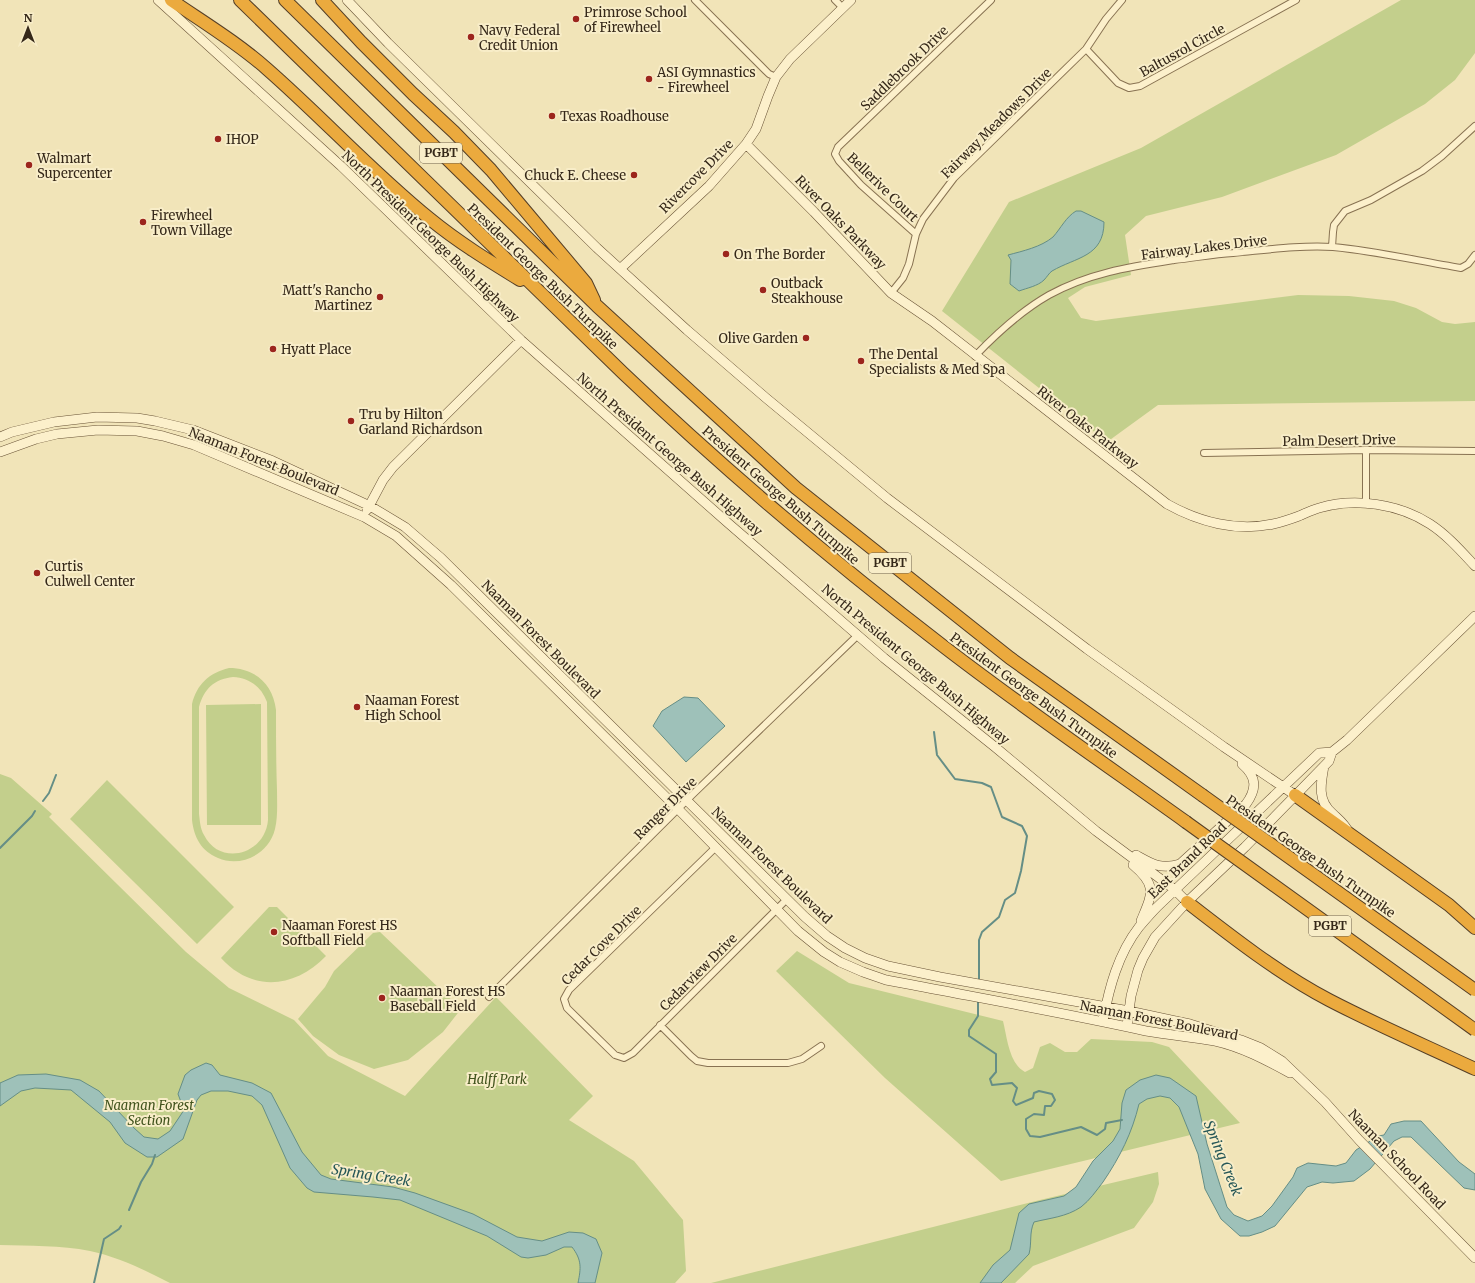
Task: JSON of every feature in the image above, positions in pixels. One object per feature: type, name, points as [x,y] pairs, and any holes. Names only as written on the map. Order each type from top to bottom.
[{"type":"highway","points":[[171,0],[229,39],[266,68],[391,186],[430,220],[475,252],[539,292]]},
{"type":"highway","name":"President George Bush Turnpike","points":[[240,0],[623,373],[700,445],[840,565],[970,666],[1475,1030]]},
{"type":"highway","name":"President George Bush Turnpike","points":[[285,0],[597,306],[796,488],[1010,658],[1475,990]]},
{"type":"highway","points":[[322,0],[361,42],[413,94],[454,132],[503,184],[586,284],[597,306]]},
{"type":"highway","points":[[1295,795],[1449,906],[1475,928]]},
{"type":"highway","points":[[1187,902],[1267,962],[1329,1000],[1475,1069]]},
{"type":"main road","name":"North President George Bush Highway","points":[[158,0],[341,166],[521,340],[728,523],[884,658],[995,747],[1096,831],[1174,889],[1187,902]]},
{"type":"main road","points":[[347,0],[388,43],[620,269],[714,354],[887,498],[1087,649],[1224,747],[1295,795]]},
{"type":"main road","name":"Rivercove Drive","points":[[620,269],[709,186],[746,144],[756,129],[776,78],[790,59],[850,0]]},
{"type":"main road","name":"River Oaks Parkway","points":[[746,144],[820,218],[891,293],[932,322],[1167,504],[1184,514],[1237,527],[1256,527],[1297,517],[1318,508],[1342,504],[1366,503],[1388,507],[1410,514],[1430,524],[1451,541],[1475,566]]},
{"type":"main road","points":[[364,517],[383,480],[393,467],[521,340]]},
{"type":"main road","name":"Naaman Forest Boulevard","points":[[0,437],[32,427],[75,419],[97,417],[131,418],[155,421],[193,430],[273,461],[370,506],[405,527],[421,539],[787,900],[827,936],[845,948],[865,958],[888,966],[1012,991],[1129,1011],[1190,1024],[1261,1048],[1282,1061],[1301,1079]]},
{"type":"main road","name":"Naaman Forest Boulevard","points":[[0,452],[36,439],[57,434],[98,430],[137,431],[163,436],[194,445],[364,517],[396,536],[453,587],[798,930],[824,952],[840,962],[884,979],[1169,1035],[1214,1041],[1265,1059],[1301,1079]]},
{"type":"main road","points":[[248,468],[273,461]]},
{"type":"main road","points":[[453,587],[463,579]]},
{"type":"main road","name":"East Brand Road","points":[[1103,1021],[1105,1007],[1118,964],[1139,927],[1174,889],[1319,753],[1332,752],[1348,740],[1475,616]]},
{"type":"main road","points":[[1096,831],[1106,834],[1135,854],[1158,866],[1169,868],[1180,864],[1246,804],[1253,794],[1254,784],[1251,774],[1246,767],[1224,747]]},
{"type":"main road","name":"East Brand Road","points":[[1127,1026],[1131,996],[1138,970],[1155,936],[1187,902],[1245,848],[1329,761],[1332,752]]},
{"type":"main road","points":[[1324,766],[1320,787],[1322,799],[1330,811],[1344,823],[1351,835]]},
{"type":"main road","points":[[1096,831],[1098,838],[1147,878],[1151,888],[1150,895],[1139,927]]},
{"type":"main road","points":[[884,979],[888,966]]},
{"type":"main road","name":"Naaman School Road","points":[[1301,1079],[1475,1258]]},
{"type":"street","points":[[695,0],[769,74],[776,78]]},
{"type":"street","points":[[835,0],[842,8]]},
{"type":"street","name":"Saddlebrook Drive","points":[[835,154],[838,147],[991,0]]},
{"type":"street","name":"Fairway Meadows Drive","points":[[891,293],[903,278],[909,264],[916,234],[923,220],[954,178],[1086,49],[1106,19],[1122,0]]},
{"type":"street","name":"Baltusrol Circle","points":[[1086,49],[1118,83],[1129,88],[1140,86],[1296,0]]},
{"type":"street","points":[[1332,247],[1334,225],[1345,211],[1372,200],[1422,171],[1442,156],[1475,126]]},
{"type":"street","name":"Bellerive Court","points":[[835,154],[839,161],[861,185],[916,234]]},
{"type":"street","name":"Fairway Lakes Drive","points":[[975,356],[1003,328],[1049,295],[1079,281],[1108,271],[1214,254],[1281,248],[1332,247],[1389,254],[1461,268],[1468,264],[1475,255]]},
{"type":"street","points":[[1366,450],[1366,503]]},
{"type":"street","name":"Palm Desert Drive","points":[[1204,454],[1366,450],[1475,451]]},
{"type":"street","name":"Ranger Drive","points":[[489,997],[679,810],[687,800],[858,635]]},
{"type":"street","name":"Cedar Cove Drive","points":[[624,1058],[615,1055],[567,1008],[564,999],[569,990],[716,847]]},
{"type":"street","name":"Cedarview Drive","points":[[624,1058],[633,1053],[787,900]]},
{"type":"street","points":[[660,1025],[691,1056],[698,1061],[708,1063],[788,1063],[802,1060],[821,1046]]},
{"type":"green space","points":[[1401,0],[1475,0],[1475,53],[1455,80],[1425,104],[1336,155],[1222,197],[1146,216],[1125,235],[1131,275],[1085,287],[1068,298],[1081,318],[1096,321],[1298,295],[1349,296],[1394,301],[1416,308],[1442,322],[1455,324],[1475,322],[1475,401],[1158,405],[1107,442],[942,311],[1009,202],[1141,148]]},
{"type":"green space","points":[[229,668],[238,669],[255,674],[267,685],[271,692],[276,710],[277,820],[275,829],[272,838],[260,852],[245,860],[236,861],[227,861],[207,852],[199,843],[192,820],[192,704],[197,691],[205,680],[222,670]],"holes":[[[226,678],[239,678],[249,681],[258,687],[267,702],[268,820],[265,832],[259,842],[251,849],[241,853],[230,854],[220,851],[211,845],[204,835],[201,827],[199,814],[199,707],[207,690],[215,683]]]},
{"type":"green space","points":[[261,704],[261,825],[207,825],[206,705]]},
{"type":"green space","name":"Naaman Forest Section","points":[[0,774],[11,778],[52,814],[49,817],[186,952],[229,988],[294,1020],[328,1056],[405,1096],[496,997],[593,1096],[569,1120],[634,1161],[683,1220],[686,1271],[675,1283],[170,1283],[121,1260],[90,1251],[56,1247],[0,1245]]},
{"type":"green space","points":[[107,780],[234,907],[197,944],[70,819]]},
{"type":"green space","name":"Naaman Forest HS Softball Field","points":[[269,907],[277,907],[326,956],[314,967],[301,975],[288,980],[274,982],[260,981],[247,977],[233,969],[221,958]]},
{"type":"green space","name":"Naaman Forest HS Baseball Field","points":[[380,932],[461,1009],[443,1032],[408,1060],[374,1069],[339,1055],[313,1036],[298,1019],[325,987],[334,971],[373,933]]},
{"type":"green space","points":[[797,951],[849,983],[1003,1021],[1012,1057],[1015,1063],[1025,1072],[1033,1068],[1040,1047],[1050,1043],[1065,1052],[1077,1052],[1091,1039],[1152,1042],[1169,1047],[1240,1123],[1001,1181],[885,1078],[776,971]]},
{"type":"green space","points":[[1158,1172],[1159,1184],[1153,1202],[1134,1228],[1033,1266],[1015,1283],[711,1283],[1040,1200]]},
{"type":"water","points":[[1076,211],[1081,211],[1104,222],[1103,234],[1094,249],[1079,259],[1052,271],[1042,282],[1036,285],[1019,291],[1010,284],[1011,260],[1008,255],[1032,248],[1053,237],[1069,216]]},
{"type":"water","points":[[684,697],[698,698],[725,726],[686,762],[653,726],[662,711]]},
{"type":"water","points":[[206,1063],[212,1065],[220,1075],[252,1083],[271,1093],[302,1152],[321,1175],[331,1179],[393,1187],[415,1193],[473,1214],[517,1237],[542,1241],[569,1232],[583,1233],[596,1239],[602,1253],[595,1283],[578,1283],[580,1264],[578,1256],[572,1247],[564,1247],[546,1255],[528,1258],[521,1257],[487,1236],[400,1200],[314,1192],[307,1188],[290,1168],[262,1105],[252,1096],[228,1091],[211,1091],[201,1095],[197,1100],[183,1139],[157,1157],[147,1157],[125,1143],[110,1122],[71,1090],[35,1088],[21,1091],[0,1106],[0,1083],[18,1075],[46,1074],[80,1080],[99,1091],[144,1137],[158,1139],[170,1131],[184,1110],[178,1094],[185,1075],[191,1070]]},
{"type":"water","points":[[1156,1075],[1170,1078],[1196,1096],[1207,1144],[1227,1207],[1234,1215],[1248,1221],[1262,1216],[1272,1206],[1293,1177],[1297,1168],[1308,1163],[1336,1166],[1346,1163],[1356,1150],[1378,1136],[1384,1135],[1391,1124],[1404,1121],[1421,1121],[1459,1162],[1475,1174],[1475,1190],[1464,1188],[1411,1137],[1402,1137],[1394,1141],[1370,1169],[1354,1181],[1333,1183],[1322,1182],[1307,1187],[1275,1226],[1249,1236],[1240,1236],[1221,1219],[1205,1189],[1198,1154],[1179,1107],[1170,1098],[1160,1096],[1147,1099],[1139,1104],[1133,1125],[1120,1154],[1103,1182],[1093,1195],[1081,1207],[1070,1213],[1034,1222],[1029,1254],[1001,1283],[980,1283],[993,1265],[1010,1250],[1019,1213],[1029,1204],[1064,1196],[1076,1187],[1093,1161],[1113,1141],[1120,1129],[1122,1103],[1126,1090],[1140,1080]]},
{"type":"waterway","points":[[934,732],[937,755],[955,779],[982,783],[991,787],[1002,817],[1022,826],[1027,836],[1021,871],[1015,893],[1005,900],[999,917],[982,932],[979,940],[979,981]]},
{"type":"waterway","points":[[43,801],[49,793],[56,775]]},
{"type":"waterway","points":[[0,848],[32,816],[35,811]]},
{"type":"waterway","points":[[978,999],[978,1016],[969,1030],[969,1036],[996,1054],[996,1072],[990,1079],[992,1085],[1012,1083],[1017,1088],[1013,1101],[1016,1105],[1033,1098],[1034,1093],[1039,1091],[1052,1094],[1055,1100],[1051,1106],[1045,1106],[1044,1115],[1034,1114],[1026,1119],[1026,1129],[1030,1136],[1040,1137],[1081,1127],[1097,1135],[1105,1129],[1106,1123],[1122,1120]]},
{"type":"waterway","points":[[129,1210],[155,1155]]},
{"type":"waterway","points":[[94,1283],[104,1239],[121,1226]]},
{"type":"place","name":"Primrose School of Firewheel","points":[[576,19]]},
{"type":"place","name":"Navy Federal Credit Union","points":[[471,37]]},
{"type":"place","name":"ASI Gymnastics - Firewheel","points":[[649,79]]},
{"type":"place","name":"Texas Roadhouse","points":[[552,116]]},
{"type":"place","name":"IHOP","points":[[218,139]]},
{"type":"place","name":"Walmart Supercenter","points":[[29,165]]},
{"type":"place","name":"Chuck E. Cheese","points":[[634,175]]},
{"type":"place","name":"Firewheel Town Village","points":[[143,222]]},
{"type":"place","name":"On The Border","points":[[726,254]]},
{"type":"place","name":"Outback Steakhouse","points":[[763,290]]},
{"type":"place","name":"Matt's Rancho Martinez","points":[[380,297]]},
{"type":"place","name":"Olive Garden","points":[[806,338]]},
{"type":"place","name":"Hyatt Place","points":[[273,349]]},
{"type":"place","name":"The Dental Specialists & Med Spa","points":[[861,361]]},
{"type":"place","name":"Tru by Hilton Garland Richardson","points":[[351,421]]},
{"type":"place","name":"Curtis Culwell Center","points":[[37,573]]},
{"type":"place","name":"Naaman Forest High School","points":[[357,707]]},
{"type":"place","name":"Naaman Forest HS Softball Field","points":[[274,932]]},
{"type":"place","name":"Naaman Forest HS Baseball Field","points":[[382,998]]},
{"type":"park label","name":"Halff Park","points":[[497,1079]]},
{"type":"water label","name":"Spring Creek","points":[[1223,1158]]},
{"type":"water label","name":"Spring Creek","points":[[371,1175]]}]
